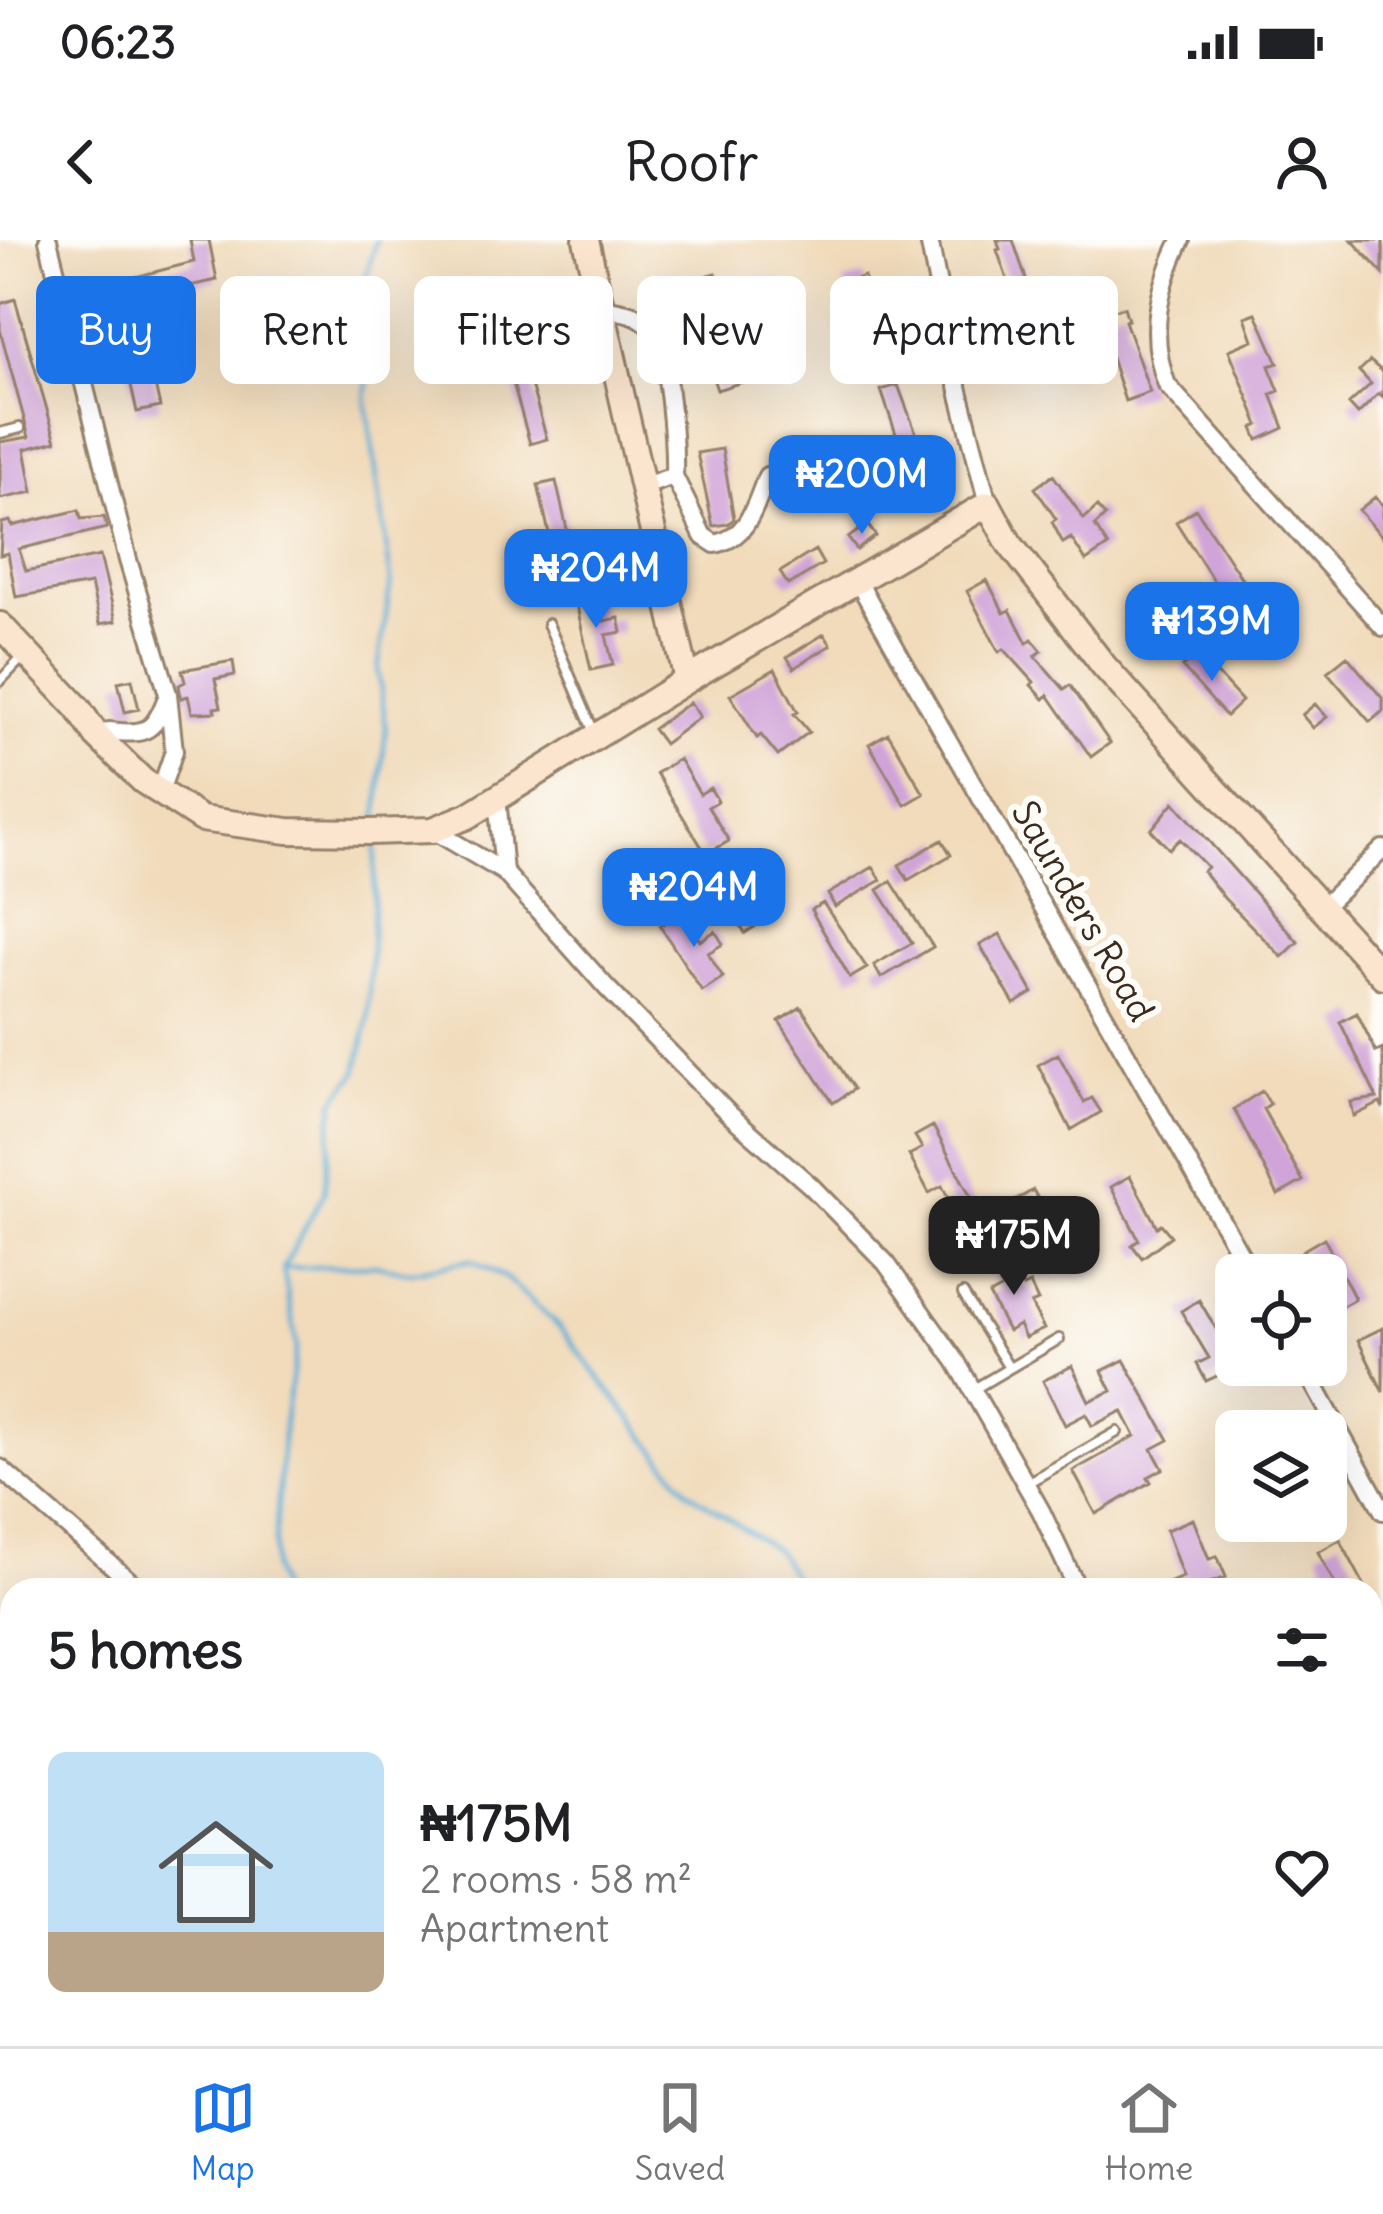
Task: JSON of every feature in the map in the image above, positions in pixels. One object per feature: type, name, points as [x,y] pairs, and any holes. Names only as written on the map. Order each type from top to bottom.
[{"type":"street","points":[[48,240],[128,560],[168,694],[174,751],[163,783]]},
{"type":"street","points":[[586,240],[596,276]]},
{"type":"street","points":[[929,240],[978,475],[1009,543],[1104,666],[1383,976]]},
{"type":"street","points":[[1181,240],[1155,318],[1156,356],[1167,385],[1383,627]]},
{"type":"street","points":[[613,310],[636,314],[655,333],[675,429],[674,476],[703,536],[715,544],[731,541],[746,526],[767,476]]},
{"type":"street","points":[[613,352],[687,680]]},
{"type":"street","points":[[641,487],[674,476]]},
{"type":"street","points":[[0,625],[78,708],[97,736],[170,802],[201,819],[288,831],[433,830],[468,816],[687,680],[988,504]]},
{"type":"street","name":"Saunders Road","points":[[857,580],[1240,1254]]},
{"type":"street","points":[[110,731],[146,731],[158,719],[168,694]]},
{"type":"street","points":[[78,708],[110,731],[163,783],[230,822]]},
{"type":"street","points":[[497,797],[504,872]]},
{"type":"street","points":[[468,816],[478,856]]},
{"type":"street","points":[[433,830],[504,872],[606,987],[729,1114],[811,1186],[886,1263],[956,1361],[1072,1578]]},
{"type":"street","points":[[1321,909],[1383,849]]},
{"type":"street","points":[[1315,1386],[1380,1499]]},
{"type":"street","points":[[0,1468],[126,1578]]},
{"type":"lane","points":[[0,434],[20,428]]},
{"type":"lane","points":[[548,624],[596,737]]},
{"type":"lane","points":[[0,681],[28,653]]},
{"type":"lane","points":[[963,1294],[1009,1368]]},
{"type":"lane","points":[[972,1390],[1059,1339]]},
{"type":"lane","points":[[1025,1484],[1117,1432]]},
{"type":"building","points":[[190,240],[209,240],[217,280],[196,284],[196,276],[139,276],[194,262]]},
{"type":"building","points":[[997,240],[1013,240],[1025,276],[1006,276]]},
{"type":"building","points":[[1352,240],[1383,240],[1383,274]]},
{"type":"building","points":[[15,299],[56,441],[25,449],[33,492],[0,499],[0,442],[29,437],[0,330],[0,304]]},
{"type":"building","points":[[1124,307],[1150,392],[1125,401],[1118,380],[1118,309]]},
{"type":"building","points":[[1256,313],[1278,363],[1269,366],[1279,391],[1271,394],[1284,428],[1258,440],[1253,428],[1259,425],[1229,350],[1253,340],[1245,317]]},
{"type":"building","points":[[1370,361],[1383,372],[1383,397],[1379,393],[1358,414],[1349,404],[1371,384],[1359,371]]},
{"type":"building","points":[[131,384],[155,384],[160,407],[137,412]]},
{"type":"building","points":[[513,384],[531,384],[547,439],[530,444]]},
{"type":"building","points":[[898,385],[928,465],[909,472],[881,390]]},
{"type":"building","points":[[722,449],[734,519],[713,526],[697,453]]},
{"type":"building","points":[[1053,475],[1084,519],[1097,507],[1105,516],[1095,526],[1108,546],[1086,561],[1071,538],[1063,543],[1052,522],[1056,519],[1035,488]]},
{"type":"building","points":[[556,481],[574,560],[556,564],[538,485]]},
{"type":"building","points":[[1375,497],[1383,506],[1383,538],[1359,510]]},
{"type":"building","points":[[1196,509],[1244,582],[1222,594],[1176,522]]},
{"type":"building","points":[[79,510],[81,519],[104,517],[107,528],[19,549],[26,571],[100,556],[116,621],[100,624],[91,584],[16,597],[8,553],[0,555],[2,523],[10,521],[12,526]]},
{"type":"building","points":[[867,524],[876,536],[857,550],[848,538]]},
{"type":"building","points":[[815,550],[823,564],[788,585],[780,572]]},
{"type":"building","points":[[987,580],[1027,643],[1032,639],[1042,651],[1035,656],[1064,689],[1070,685],[1110,743],[1091,757],[1048,695],[1044,699],[1004,649],[999,652],[967,591]]},
{"type":"building","points":[[597,593],[603,621],[619,618],[622,632],[606,635],[613,665],[591,670],[575,598]]},
{"type":"building","points":[[824,634],[831,645],[794,668],[787,657]]},
{"type":"building","points":[[1198,653],[1242,701],[1226,716],[1182,667]]},
{"type":"building","points":[[1347,656],[1383,699],[1383,711],[1370,722],[1327,672]]},
{"type":"building","points":[[233,661],[235,675],[215,679],[221,707],[214,708],[215,712],[192,713],[188,696],[181,698],[182,670]]},
{"type":"building","points":[[775,669],[798,712],[794,714],[809,732],[778,756],[761,735],[757,738],[730,695]]},
{"type":"building","points":[[132,679],[139,709],[125,712],[118,682]]},
{"type":"building","points":[[690,702],[700,717],[664,744],[653,729]]},
{"type":"building","points":[[1315,704],[1327,717],[1313,728],[1302,715]]},
{"type":"building","points":[[888,733],[924,794],[905,805],[869,744]]},
{"type":"building","points":[[679,759],[700,794],[710,788],[718,801],[708,807],[729,841],[706,854],[656,773]]},
{"type":"building","points":[[1174,802],[1298,942],[1282,957],[1224,898],[1203,871],[1207,867],[1180,839],[1169,849],[1151,830]]},
{"type":"building","points":[[942,840],[951,855],[908,880],[899,865]]},
{"type":"building","points":[[873,867],[881,880],[835,907],[828,894]]},
{"type":"building","points":[[891,881],[933,947],[881,978],[874,965],[912,943],[878,890]]},
{"type":"building","points":[[772,897],[780,910],[745,933],[737,919]]},
{"type":"building","points":[[823,903],[867,968],[850,978],[811,910]]},
{"type":"building","points":[[681,912],[700,941],[715,931],[723,944],[708,953],[723,977],[702,991],[660,926]]},
{"type":"building","points":[[1000,934],[1033,993],[1014,1004],[980,945]]},
{"type":"building","points":[[801,1007],[854,1089],[833,1103],[779,1021]]},
{"type":"building","points":[[1357,1013],[1376,1052],[1383,1049],[1383,1109],[1380,1103],[1354,1116],[1351,1102],[1377,1098],[1340,1022]]},
{"type":"building","points":[[1058,1054],[1084,1102],[1092,1098],[1101,1112],[1071,1130],[1038,1065]]},
{"type":"building","points":[[1262,1091],[1270,1104],[1263,1109],[1303,1181],[1278,1195],[1234,1109]]},
{"type":"building","points":[[933,1126],[974,1203],[956,1213],[942,1186],[929,1193],[909,1155],[922,1148],[915,1136]]},
{"type":"building","points":[[1130,1176],[1157,1227],[1161,1224],[1171,1236],[1142,1258],[1132,1245],[1139,1240],[1111,1187]]},
{"type":"building","points":[[1033,1190],[1040,1202],[1020,1214],[1013,1202]]},
{"type":"building","points":[[1324,1238],[1332,1254],[1304,1254]]},
{"type":"building","points":[[1003,1250],[1023,1287],[1030,1284],[1038,1301],[1031,1304],[1044,1329],[1025,1338],[1019,1325],[1008,1331],[989,1295],[1002,1288],[986,1258]]},
{"type":"building","points":[[1199,1300],[1215,1327],[1215,1377],[1206,1381],[1197,1364],[1209,1358],[1181,1311]]},
{"type":"building","points":[[1383,1328],[1383,1392],[1358,1340]]},
{"type":"building","points":[[1124,1360],[1169,1440],[1152,1449],[1163,1469],[1148,1477],[1151,1482],[1096,1514],[1073,1471],[1135,1436],[1122,1411],[1092,1426],[1086,1414],[1065,1425],[1043,1381],[1072,1366],[1089,1401],[1112,1391],[1102,1371]]},
{"type":"building","points":[[1193,1519],[1209,1559],[1217,1556],[1226,1577],[1181,1578],[1166,1530]]},
{"type":"building","points":[[1341,1542],[1361,1578],[1332,1578],[1318,1552]]},
{"type":"waterway","points":[[376,240],[366,278],[366,398],[391,580],[378,670],[386,727],[377,822]]},
{"type":"waterway","points":[[276,1578],[284,1421],[297,1346],[283,1268],[324,1193],[334,1102],[357,1072],[368,1021],[376,840]]},
{"type":"waterway","points":[[287,1268],[374,1265],[410,1272],[471,1260],[506,1278],[560,1328],[688,1491],[777,1551],[794,1578]]}]
